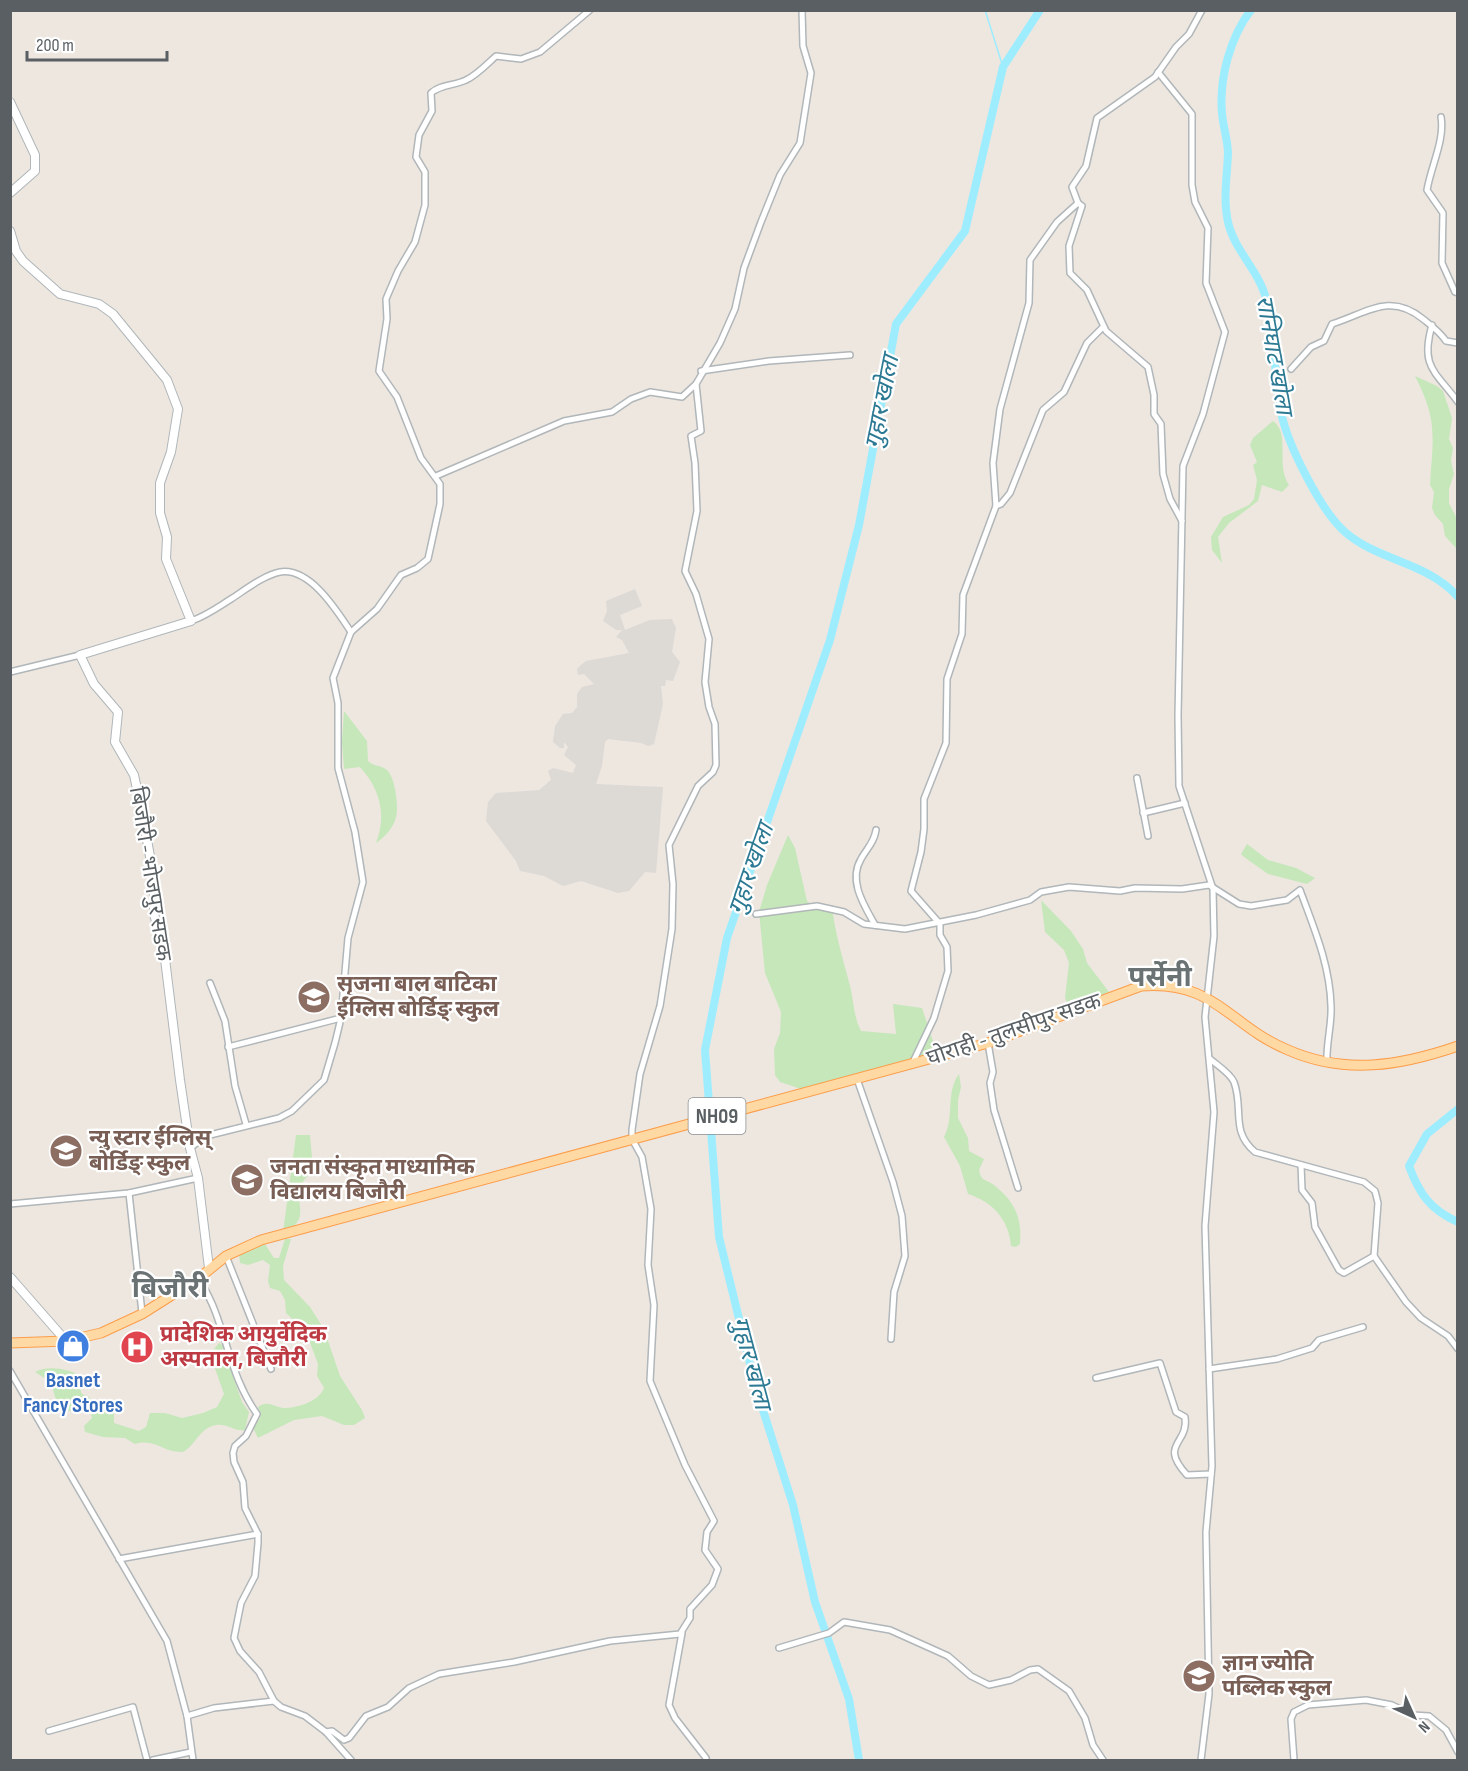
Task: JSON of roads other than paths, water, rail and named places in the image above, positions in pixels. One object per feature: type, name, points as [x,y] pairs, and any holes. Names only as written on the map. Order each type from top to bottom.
[{"type":"main road","name":"घोराही - तुलसीपुर सडक","points":[[632,1139],[988,1043],[1141,986],[1164,984],[1190,989],[1208,997],[1287,1050],[1327,1062],[1359,1067],[1384,1066],[1458,1046]]},
{"type":"main road","name":"NH09","points":[[10,1343],[66,1341],[101,1333],[142,1314],[199,1278],[226,1257],[261,1240],[632,1139]]},
{"type":"street","points":[[190,1148],[206,1136],[246,1124],[279,1118],[292,1111],[324,1080],[341,1018],[348,938],[363,882],[355,832],[338,768],[338,703],[333,678],[351,632],[377,609],[402,575],[417,568],[428,559],[440,504],[440,484],[421,458],[397,397],[380,371],[387,319],[386,299],[398,271],[415,242],[425,205],[427,189],[425,172],[416,157],[419,135],[432,111],[431,93],[438,87],[453,86],[468,79],[496,56],[521,59],[540,52],[590,10]]},
{"type":"street","points":[[436,476],[564,420],[612,412],[632,399],[650,392],[682,397],[696,384],[701,371],[720,343],[735,309],[744,268],[761,222],[780,175],[800,143],[811,73],[803,46],[802,10]]},
{"type":"street","points":[[1182,522],[1170,499],[1163,474],[1161,424],[1154,414],[1154,395],[1148,367],[1103,327],[1087,290],[1070,273],[1069,246],[1082,207],[1072,187],[1086,166],[1097,118],[1155,77],[1189,34],[1202,10]]},
{"type":"street","points":[[1158,72],[1192,114],[1194,151],[1192,185],[1195,202],[1208,228],[1206,283],[1225,332],[1203,414],[1183,466],[1178,733],[1179,786],[1213,889],[1214,936],[1205,1034],[1210,1059],[1214,1113],[1205,1226],[1212,1474],[1206,1532],[1209,1694],[1201,1761]]},
{"type":"street","points":[[10,102],[35,155],[36,163],[35,171],[10,192]]},
{"type":"street","points":[[1441,117],[1444,132],[1437,146],[1427,190],[1443,213],[1442,263],[1455,292],[1458,293]]},
{"type":"street","points":[[912,1064],[934,1018],[945,988],[947,947],[940,935],[940,924],[911,891],[921,852],[924,799],[946,743],[947,679],[962,634],[963,595],[996,506],[993,463],[997,430],[1008,376],[1023,333],[1029,303],[1030,260],[1057,222],[1078,203]]},
{"type":"street","points":[[10,231],[16,251],[23,261],[60,294],[99,304],[113,314],[167,381],[178,409],[171,452],[160,483],[160,513],[167,537],[166,559],[191,621]]},
{"type":"street","points":[[1292,369],[1311,347],[1324,341],[1332,324],[1383,306],[1404,306],[1439,330],[1446,341],[1458,343]]},
{"type":"street","points":[[1432,325],[1426,346],[1428,363],[1434,376],[1458,402]]},
{"type":"street","points":[[996,506],[1001,504],[1010,493],[1043,410],[1064,392],[1087,343],[1103,327]]},
{"type":"street","points":[[701,371],[769,361],[850,356]]},
{"type":"street","points":[[696,384],[701,431],[691,435],[697,511],[685,571],[696,594],[709,639],[705,682],[709,708],[715,724],[716,765],[713,772],[698,786],[669,845],[673,884],[672,929],[660,1006],[640,1074],[632,1139],[642,1157],[651,1209],[648,1265],[654,1305],[650,1380],[685,1465],[714,1521],[708,1532],[705,1550],[717,1572],[712,1585],[690,1609],[690,1618],[682,1633],[669,1705],[675,1718],[706,1758]]},
{"type":"street","points":[[10,672],[80,655],[202,617],[249,587],[279,572],[294,572],[310,581],[322,592],[351,632]]},
{"type":"street","name":"बिजौरी - भोजपुर सडक","points":[[80,655],[94,684],[118,712],[115,742],[134,775],[139,796],[154,879],[154,914],[164,951],[167,993],[190,1148],[198,1178],[209,1268]]},
{"type":"street","points":[[1137,778],[1148,836]]},
{"type":"street","points":[[1143,813],[1185,803]]},
{"type":"street","points":[[875,925],[855,885],[858,865],[875,840],[876,830]]},
{"type":"street","points":[[756,914],[817,906],[844,912],[864,924],[905,928],[940,924],[1030,900],[1041,892],[1069,887],[1120,891],[1136,888],[1182,889],[1205,884],[1222,891],[1239,904],[1251,906],[1287,900],[1300,890],[1322,949],[1328,982],[1331,1006],[1327,1062]]},
{"type":"street","points":[[210,983],[225,1021],[235,1086],[246,1124]]},
{"type":"street","points":[[228,1047],[341,1018]]},
{"type":"street","points":[[988,1043],[993,1072],[990,1083],[994,1110],[1018,1188]]},
{"type":"street","points":[[1210,1059],[1234,1083],[1239,1103],[1239,1129],[1247,1146],[1264,1156],[1364,1182],[1375,1191],[1378,1203],[1373,1245],[1374,1256],[1406,1302],[1421,1318],[1448,1336],[1458,1349]]},
{"type":"street","points":[[857,1079],[893,1182],[902,1216],[905,1256],[894,1292],[891,1339]]},
{"type":"street","points":[[1301,1165],[1302,1190],[1312,1203],[1315,1227],[1339,1270],[1344,1273],[1374,1256]]},
{"type":"street","points":[[10,1204],[129,1193],[198,1178]]},
{"type":"street","points":[[129,1193],[142,1314]]},
{"type":"street","points":[[226,1257],[271,1369]]},
{"type":"street","points":[[10,1277],[66,1341]]},
{"type":"street","points":[[199,1278],[215,1311],[235,1376],[244,1396],[257,1414],[246,1436],[235,1446],[233,1453],[234,1462],[243,1482],[247,1517],[258,1534],[257,1564],[241,1603],[234,1638],[240,1652],[260,1672],[274,1701],[281,1707],[298,1711],[326,1732],[351,1761]]},
{"type":"street","points":[[1209,1369],[1277,1359],[1312,1348],[1319,1340],[1363,1327]]},
{"type":"street","points":[[1096,1378],[1160,1363],[1176,1412],[1185,1417],[1186,1426],[1174,1449],[1176,1463],[1186,1475],[1212,1474]]},
{"type":"street","points":[[10,1371],[167,1641],[187,1716],[193,1761]]},
{"type":"street","points":[[119,1559],[258,1534]]},
{"type":"street","points":[[778,1648],[829,1633],[844,1622],[890,1630],[948,1656],[971,1676],[989,1685],[1011,1680],[1030,1670],[1038,1669],[1069,1691],[1085,1718],[1093,1745],[1103,1761]]},
{"type":"street","points":[[326,1732],[333,1731],[344,1740],[349,1738],[366,1716],[388,1707],[409,1688],[439,1674],[514,1662],[610,1641],[682,1633]]},
{"type":"street","points":[[1294,1761],[1291,1719],[1294,1712],[1318,1704],[1366,1700],[1392,1705],[1413,1715],[1429,1716],[1446,1730],[1458,1752]]},
{"type":"street","points":[[187,1716],[214,1708],[274,1701]]},
{"type":"street","points":[[49,1731],[133,1707],[147,1761]]},
{"type":"street","points":[[153,1761],[191,1752]]},
{"type":"waterway","points":[[985,10],[1003,67]]},
{"type":"waterway","name":"गुहार खोला","points":[[859,1760],[849,1699],[815,1602],[793,1505],[756,1388],[719,1237],[705,1050],[727,938],[830,640],[859,525],[896,324],[965,231],[1003,67],[1040,10]]},
{"type":"waterway","name":"रानिघाट खोला","points":[[1251,10],[1232,45],[1222,86],[1222,113],[1228,154],[1226,205],[1231,232],[1263,289],[1266,299],[1284,425],[1297,458],[1315,493],[1335,522],[1345,532],[1358,542],[1432,576],[1458,597]]},
{"type":"waterway","name":"रानिघाट खोला","points":[[1458,1109],[1427,1134],[1409,1166],[1427,1200],[1440,1212],[1458,1222]]},
{"type":"place","name":"सृजना बाल बाटिका ईंग्लिस बोर्डिङ् स्कुल","points":[[314,997]]},
{"type":"place","name":"न्यु स्टार ईंग्लिस् बोर्डिङ् स्कुल","points":[[66,1151]]},
{"type":"place","name":"जनता संस्कृत माध्यामिक विद्यालय बिजौरी","points":[[247,1180]]},
{"type":"place","name":"Basnet Fancy Stores","points":[[73,1346]]},
{"type":"place","name":"प्रादेशिक आयुर्वेदिक अस्पताल, बिजौरी","points":[[137,1347]]},
{"type":"place","name":"ज्ञान ज्योति पब्लिक स्कुल","points":[[1199,1676]]},
{"type":"district","name":"पर्सेनी","points":[[1160,977]]},
{"type":"district","name":"बिजौरी","points":[[170,1288]]}]
